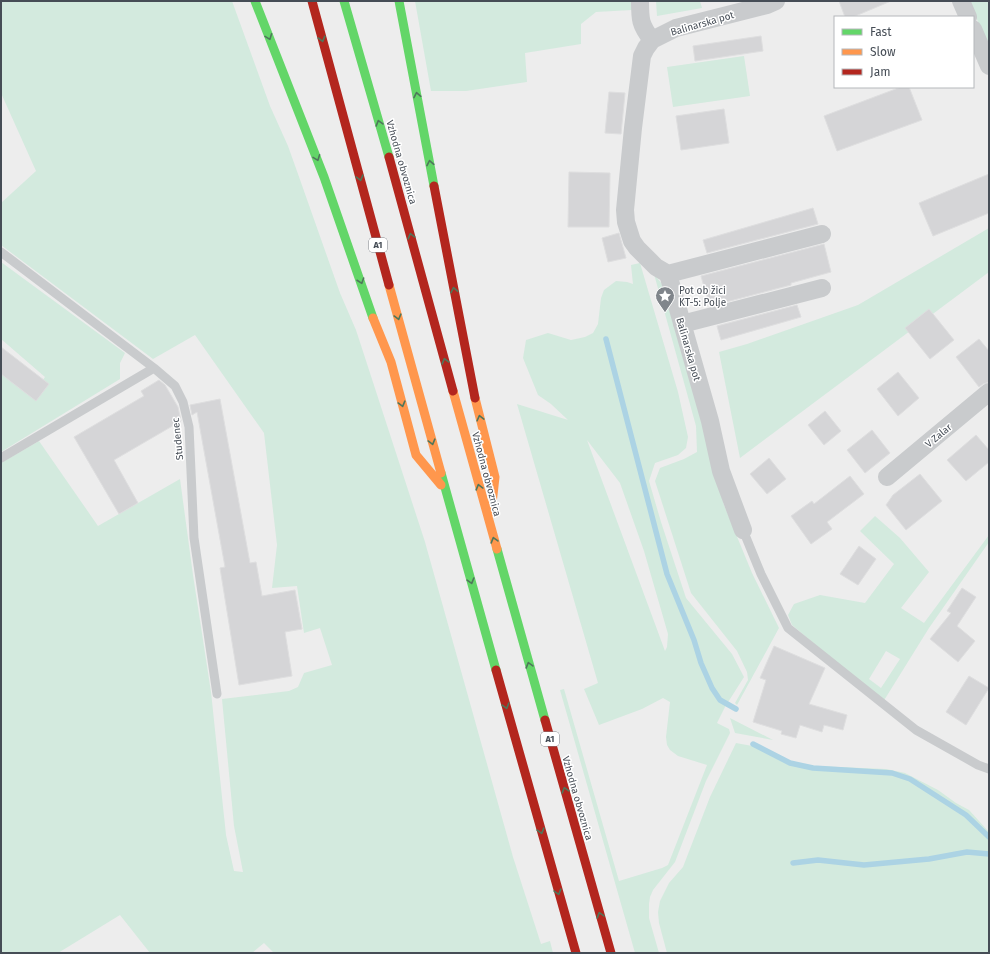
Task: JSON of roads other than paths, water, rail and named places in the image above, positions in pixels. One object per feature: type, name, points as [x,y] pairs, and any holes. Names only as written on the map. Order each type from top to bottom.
[{"type":"highway","points":[[255,1],[324,177],[391,362],[416,455],[445,489]]},
{"type":"highway","name":"A1","points":[[312,1],[445,489],[576,953]]},
{"type":"highway","name":"Vzhodna obvoznica","points":[[344,1],[611,953]]},
{"type":"highway","points":[[399,1],[471,380],[495,477],[490,524]]},
{"type":"street","points":[[640,1],[640,16],[644,30],[652,40],[642,56],[625,210],[629,232],[637,248],[656,267],[668,274],[822,234]]},
{"type":"street","name":"Balinarska pot","points":[[652,40],[676,28],[767,5],[776,1]]},
{"type":"street","points":[[961,1],[968,16]]},
{"type":"street","points":[[974,31],[989,66]]},
{"type":"street","name":"Balinarska pot","points":[[668,274],[710,421],[721,471],[743,530]]},
{"type":"street","points":[[682,324],[822,288]]},
{"type":"street","name":"V Zalar","points":[[887,477],[989,392]]},
{"type":"lane","name":"Studenec","points":[[1,252],[154,368],[175,386],[182,402],[189,427],[194,538],[217,694]]},
{"type":"lane","points":[[1,458],[154,368]]},
{"type":"lane","points":[[743,530],[761,574],[788,628],[916,730],[978,765],[989,769]]},
{"type":"waterway","points":[[606,339],[667,574],[712,688],[720,700],[736,709]]},
{"type":"waterway","points":[[753,744],[790,763],[813,768],[892,773],[910,779],[966,815],[989,837]]},
{"type":"waterway","points":[[793,863],[818,860],[864,865],[929,859],[967,852],[989,854]]},
{"type":"place","name":"Pot ob žici KT-5: Polje","points":[[665,313]]}]
